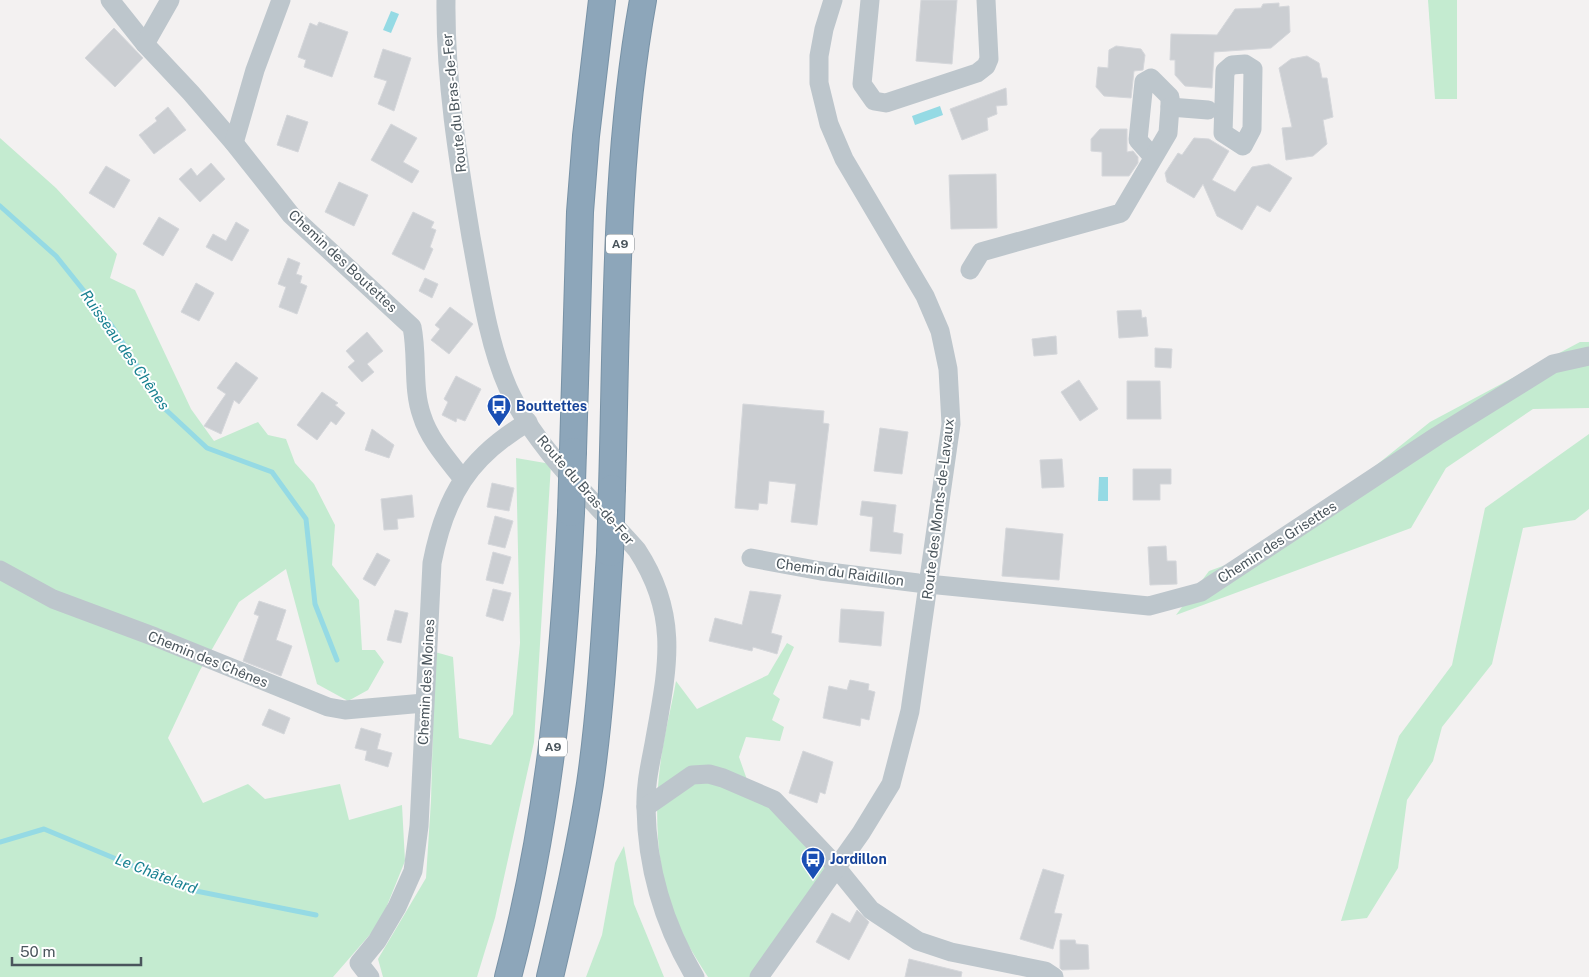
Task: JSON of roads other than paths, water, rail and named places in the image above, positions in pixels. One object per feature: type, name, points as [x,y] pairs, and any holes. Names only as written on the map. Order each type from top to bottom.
[{"type":"highway","name":"A9","points":[[509,969],[534,867],[556,728],[566,608],[571,512],[580,212],[588,119],[602,0]]},
{"type":"highway","name":"A9","points":[[550,977],[574,873],[590,783],[604,640],[610,553],[622,207],[628,114],[643,0]]},
{"type":"street","name":"Chemin des Boutettes","points":[[110,0],[145,44],[191,92],[291,215],[412,327],[418,396],[422,417],[446,458],[462,478]]},
{"type":"street","points":[[145,44],[170,0]]},
{"type":"street","points":[[234,144],[255,70],[281,0]]},
{"type":"street","name":"Route du Bras-de-Fer","points":[[446,0],[454,120],[487,322],[508,388],[528,422],[550,453],[637,550],[648,567],[661,599],[667,630],[667,668],[648,775],[646,807],[651,862],[663,913],[676,944],[695,977]]},
{"type":"street","name":"Route des Monts-de-Lavaux","points":[[759,977],[836,868],[891,784],[910,711],[951,424],[948,369],[940,331],[925,296],[844,160],[829,124],[819,83],[819,56],[824,28],[833,0]]},
{"type":"street","points":[[870,0],[862,84],[874,101],[886,103],[977,73],[986,66],[990,59],[986,0]]},
{"type":"street","points":[[1245,64],[1253,69],[1252,129],[1242,146],[1209,124],[1216,104],[1225,71],[1232,65],[1245,64]]},
{"type":"street","points":[[970,270],[981,252],[1121,213],[1168,133],[1170,98],[1151,78],[1146,79],[1144,82],[1138,140],[1153,157]]},
{"type":"street","points":[[1170,108],[1216,104]]},
{"type":"street","name":"Chemin des Grisettes","points":[[929,584],[1150,606],[1201,592],[1437,436],[1553,364],[1589,356]]},
{"type":"street","name":"Chemin des Moines","points":[[364,970],[377,941],[397,907],[413,871],[418,826],[432,563],[442,525],[462,478],[485,452],[528,422]]},
{"type":"street","name":"Chemin du Raidillon","points":[[751,558],[821,571],[929,584]]},
{"type":"street","name":"Chemin des Chênes","points":[[0,570],[53,599],[155,637],[328,707],[345,710],[424,703]]},
{"type":"street","points":[[646,807],[692,775],[709,774],[723,778],[774,800],[836,868],[871,910],[918,940],[951,952],[1045,972],[1054,977]]},
{"type":"water","points":[[391,11],[399,14],[391,33],[383,30]]},
{"type":"water","points":[[940,106],[943,115],[915,125],[912,116]]},
{"type":"water","points":[[1099,477],[1108,477],[1108,501],[1098,501]]},
{"type":"waterway","name":"Ruisseau des Chênes","points":[[0,206],[56,256],[112,326],[164,408],[207,448],[272,472],[306,519],[315,604],[337,660]]},
{"type":"waterway","name":"Le Châtelard","points":[[0,842],[44,829],[191,890],[316,915]]},
{"type":"place","name":"Bouttettes","points":[[499,427]]},
{"type":"place","name":"Jordillon","points":[[813,880]]}]
